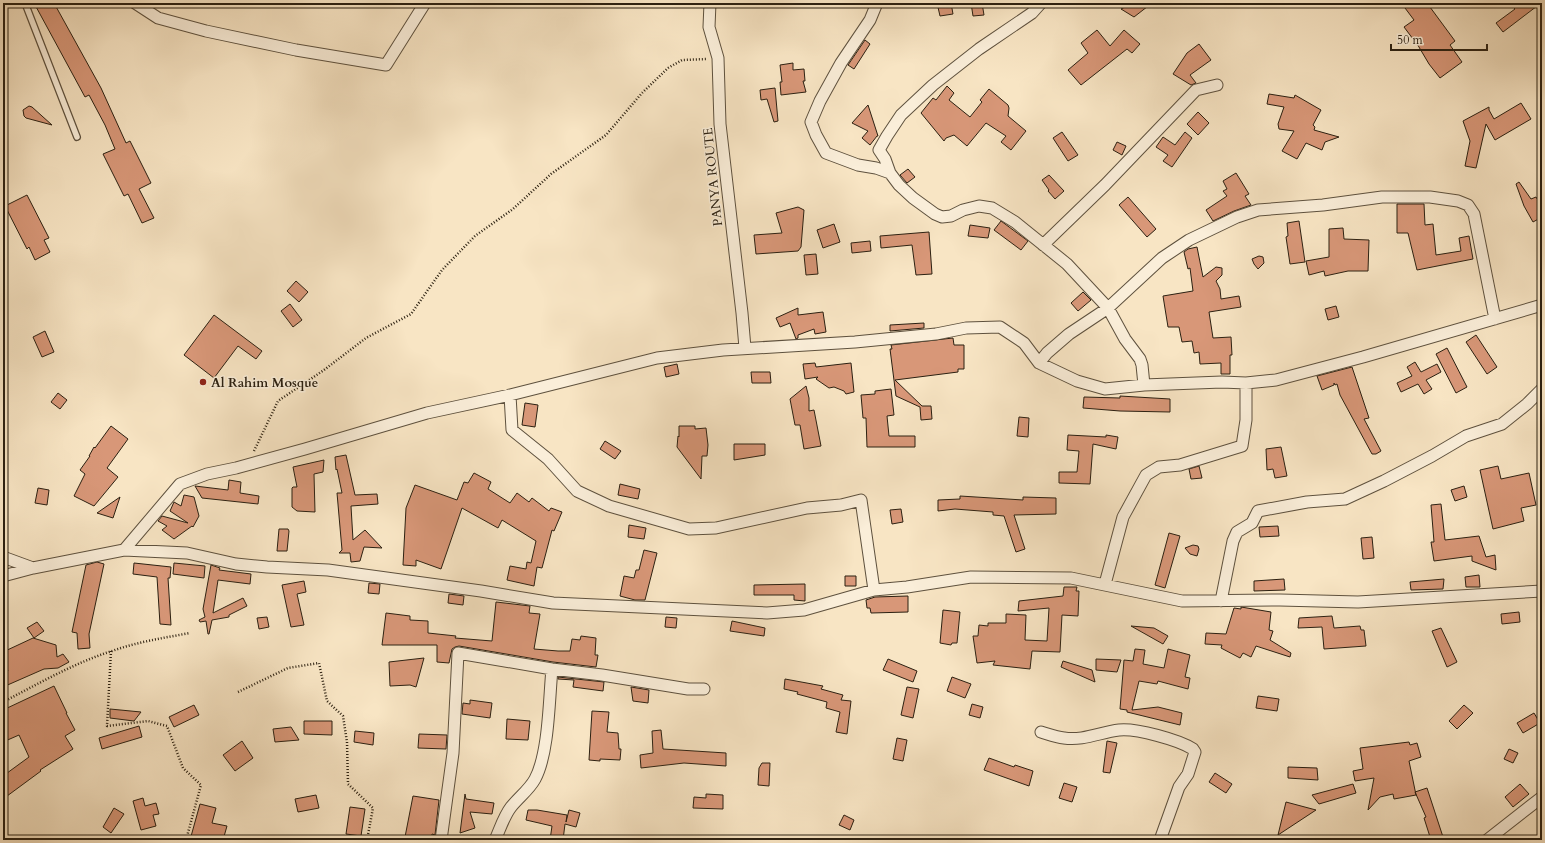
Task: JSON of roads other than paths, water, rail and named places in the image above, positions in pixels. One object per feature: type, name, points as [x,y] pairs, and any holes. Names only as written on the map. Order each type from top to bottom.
[{"type":"street","points":[[135,3],[158,18],[206,31],[296,50],[386,65],[425,3]]},
{"type":"street","name":"PANYA ROUTE","points":[[709,3],[709,27],[718,58],[720,124],[745,348]]},
{"type":"street","points":[[877,3],[870,20],[841,63],[827,88],[811,122],[826,153],[858,166],[876,168],[890,173]]},
{"type":"street","points":[[1041,3],[1032,13],[979,49],[943,77],[900,115],[880,150],[890,173],[899,185],[913,198],[935,214],[942,217],[951,216],[963,210],[979,206],[992,208],[1015,222],[1067,264],[1108,308],[1125,339],[1140,358],[1144,385]]},
{"type":"street","points":[[1043,245],[1105,186],[1196,90],[1217,85]]},
{"type":"street","points":[[1039,363],[1047,353],[1068,334],[1108,308],[1162,258],[1189,240],[1237,217],[1258,210],[1323,205],[1382,197],[1430,196],[1458,201],[1468,205],[1474,214],[1495,319]]},
{"type":"street","points":[[124,550],[180,484],[207,474],[236,468],[305,449],[427,413],[510,395],[657,358],[745,348],[855,342],[936,334],[966,328],[1000,327],[1024,343],[1039,363],[1077,381],[1105,389],[1144,385],[1222,382],[1246,383],[1276,380],[1294,376],[1312,369],[1363,357],[1542,305]]},
{"type":"street","points":[[1105,584],[1123,517],[1146,475],[1160,467],[1180,466],[1242,446],[1246,420],[1246,383]]},
{"type":"street","points":[[1221,601],[1233,541],[1237,532],[1252,523],[1258,511],[1307,502],[1345,499],[1384,481],[1466,436],[1502,424],[1527,404],[1542,389]]},
{"type":"street","points":[[510,395],[512,430],[548,459],[577,491],[609,506],[648,518],[689,529],[716,528],[799,510],[841,505],[861,500],[874,590]]},
{"type":"street","points":[[3,576],[33,568],[124,550],[187,553],[236,564],[328,570],[481,590],[553,603],[767,613],[804,610],[874,590],[907,587],[970,577],[1071,578],[1182,601],[1280,600],[1358,602],[1542,591]]},
{"type":"street","points":[[3,557],[33,568]]},
{"type":"street","points":[[441,840],[453,753],[458,653],[552,669],[602,675],[688,689],[704,689]]},
{"type":"street","points":[[495,840],[507,813],[530,788],[541,765],[545,749],[552,669]]},
{"type":"street","points":[[1040,732],[1064,738],[1082,738],[1120,730],[1134,730],[1156,735],[1193,749],[1195,752],[1188,774],[1180,787],[1160,840]]},
{"type":"street","points":[[1487,840],[1542,797]]},
{"type":"lane","points":[[26,3],[77,137]]},
{"type":"place","name":"Al Rahim Mosque","points":[[203,382]]}]
